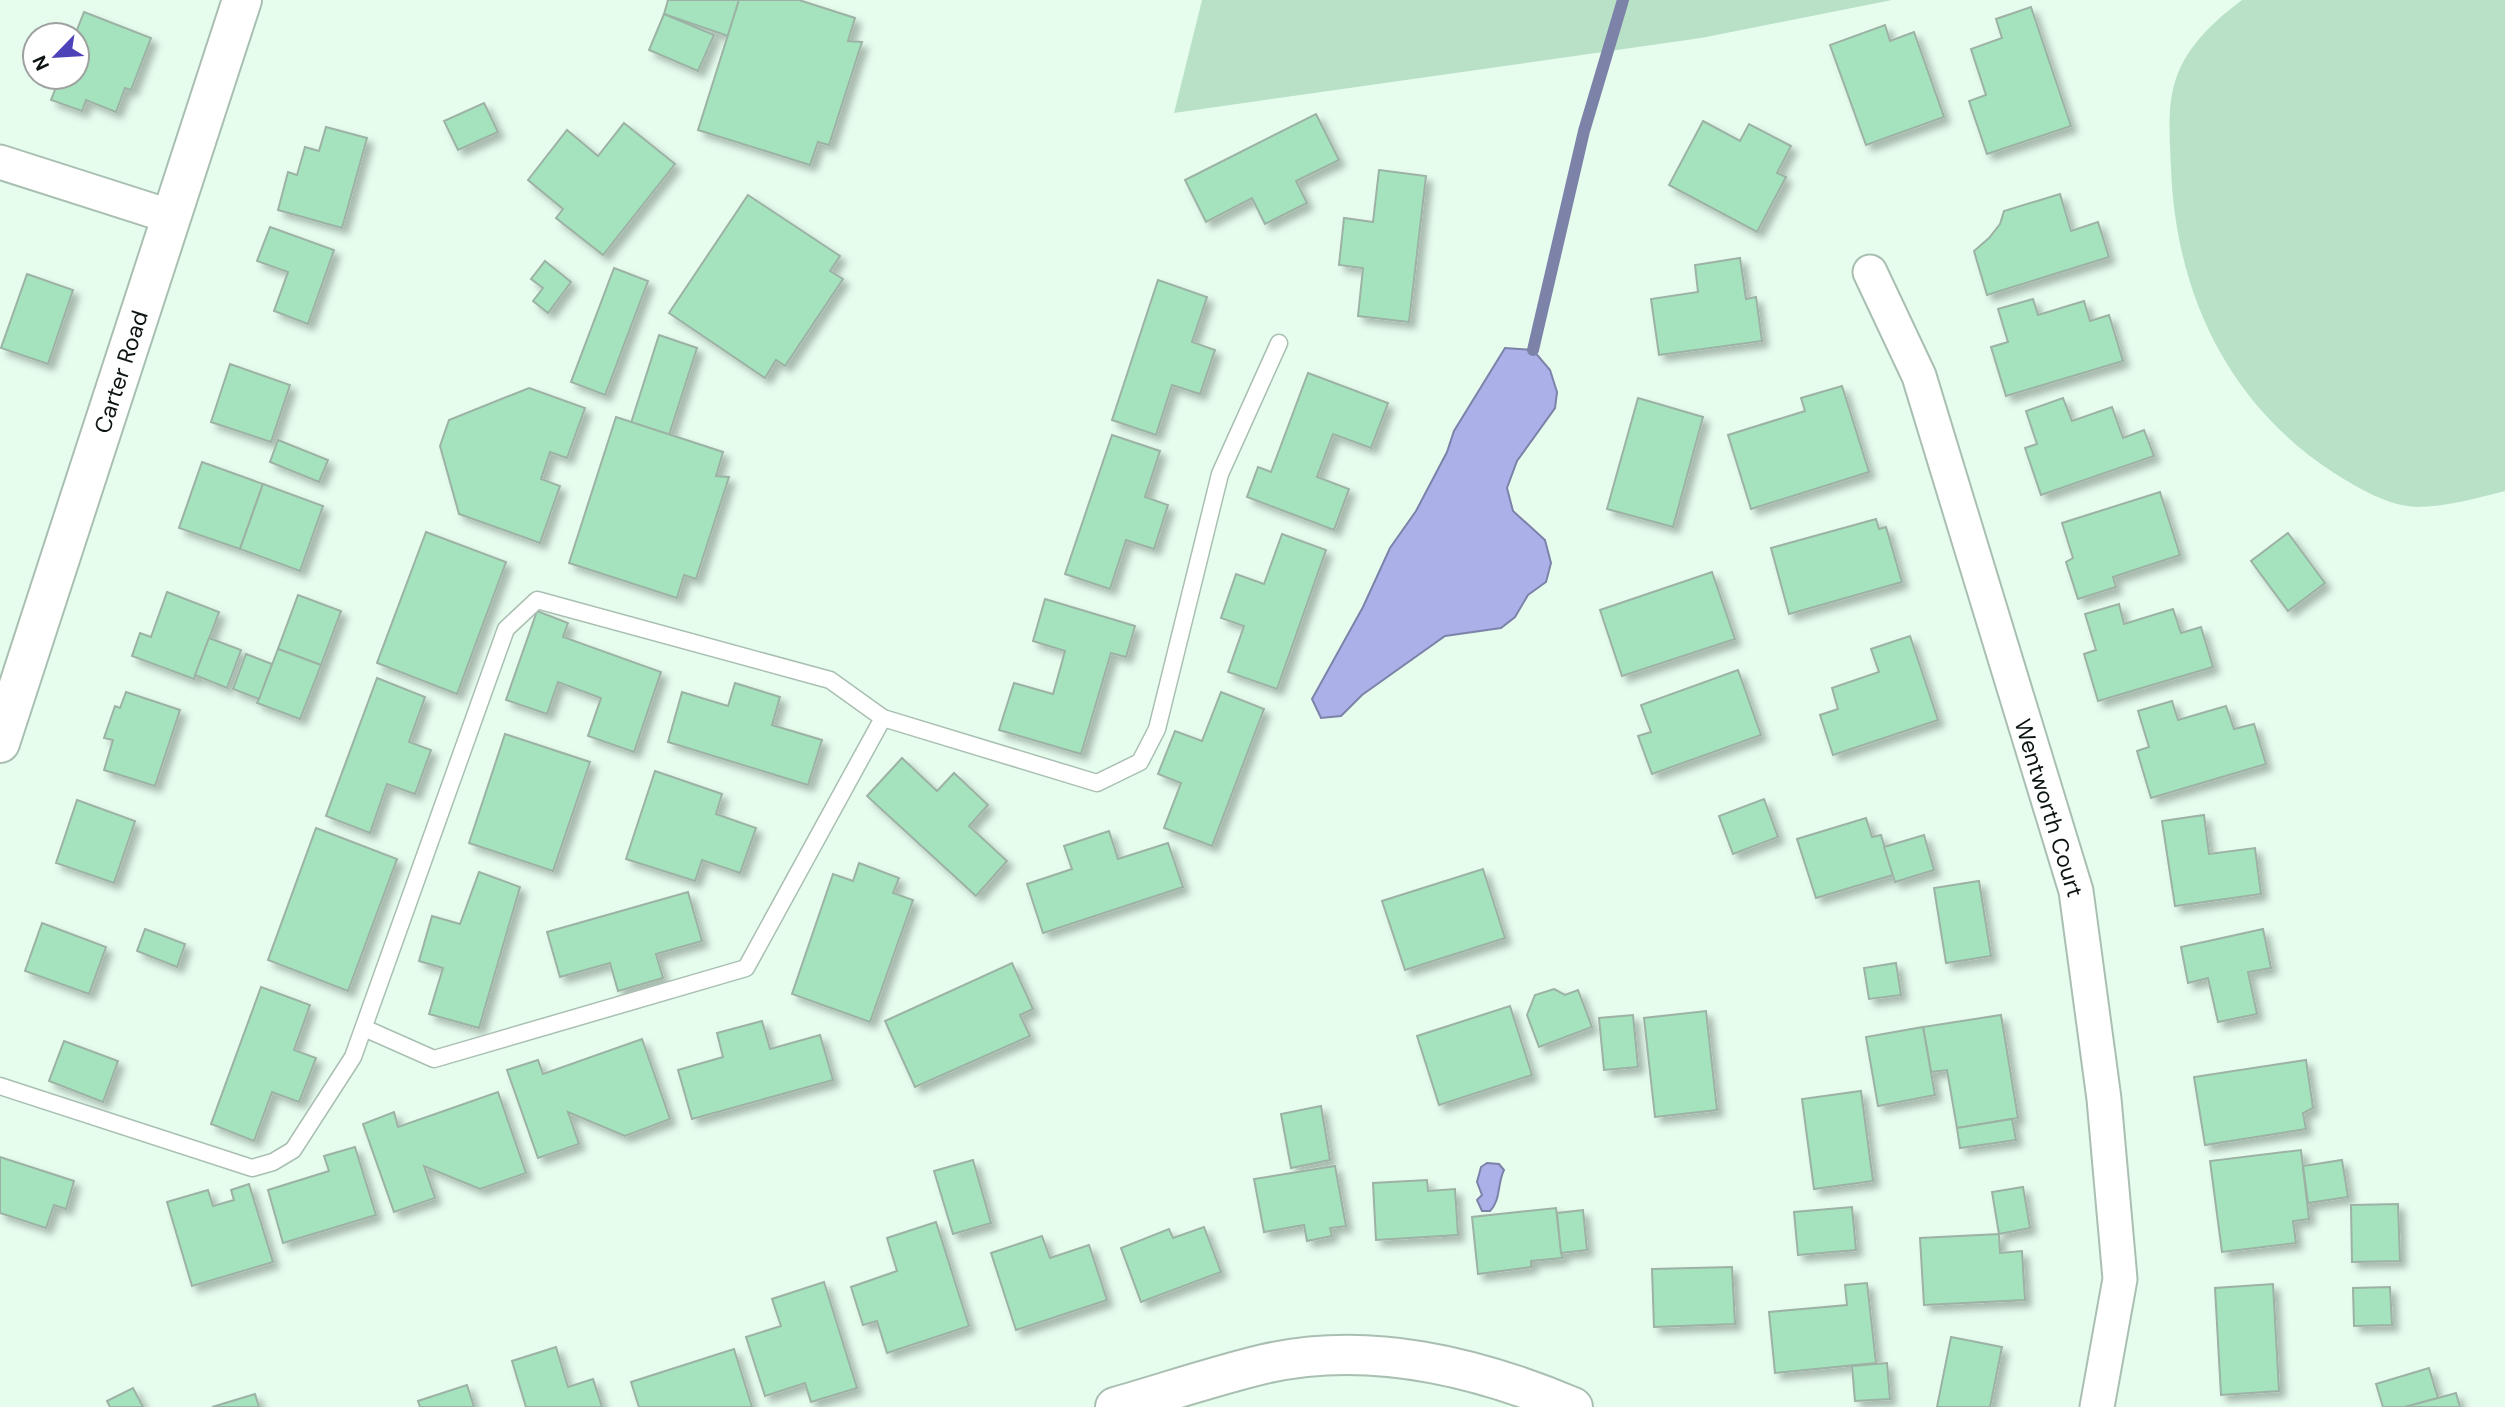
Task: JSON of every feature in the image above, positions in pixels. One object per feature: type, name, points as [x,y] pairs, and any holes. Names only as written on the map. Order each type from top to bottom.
[{"type":"street","name":"Carter Road","points":[[0,743],[242,0]]},
{"type":"street","points":[[0,162],[172,217]]},
{"type":"street","name":"Wentworth Court","points":[[1870,272],[1919,376],[2076,891],[2104,1099],[2120,1279],[2097,1407]]},
{"type":"street","points":[[1115,1407],[1186,1397],[1266,1364],[1361,1354],[1412,1359],[1470,1370],[1573,1407]]},
{"type":"lane","points":[[0,1086],[252,1168],[293,1150],[353,1057],[506,629],[537,600],[830,680],[883,718],[1097,783],[1140,762],[1157,729],[1220,474],[1279,343]]},
{"type":"lane","points":[[364,1028],[434,1059],[746,968],[883,718]]},
{"type":"green space","points":[[1202,0],[1892,0],[1701,38],[1174,113]]},
{"type":"green space","points":[[2242,0],[2505,0],[2505,491],[2450,504],[2417,507],[2384,500],[2363,490],[2334,473],[2297,445],[2265,414],[2237,379],[2215,342],[2197,302],[2184,260],[2175,215],[2170,105],[2179,72],[2192,48],[2210,27]]},
{"type":"water","points":[[1505,348],[1533,350],[1550,370],[1557,392],[1555,408],[1517,461],[1507,488],[1513,511],[1545,540],[1551,563],[1546,582],[1528,595],[1515,617],[1501,628],[1445,636],[1362,695],[1341,716],[1321,718],[1312,699],[1363,607],[1390,548],[1416,511],[1447,452],[1454,431]]},
{"type":"water","points":[[1487,1163],[1499,1164],[1504,1170],[1493,1207],[1490,1211],[1482,1211],[1477,1200],[1482,1195],[1477,1182],[1481,1167]]},
{"type":"building","points":[[668,0],[739,0],[728,36],[664,14]]},
{"type":"building","points":[[739,0],[799,0],[855,18],[848,41],[862,42],[829,145],[818,142],[810,165],[698,130]]},
{"type":"building","points":[[2031,7],[2071,126],[1987,154],[1969,101],[1986,95],[1971,49],[2002,38],[1996,19]]},
{"type":"building","points":[[84,12],[151,38],[131,90],[125,88],[116,112],[86,100],[82,111],[51,100],[55,91],[91,91],[91,21],[80,21]]},
{"type":"building","points":[[664,14],[714,35],[698,71],[649,50]]},
{"type":"building","points":[[1885,25],[1890,41],[1914,32],[1944,117],[1866,145],[1830,45]]},
{"type":"building","points":[[484,103],[498,132],[458,150],[444,121]]},
{"type":"building","points":[[1316,114],[1339,160],[1296,181],[1307,203],[1265,224],[1252,198],[1206,222],[1185,180]]},
{"type":"building","points":[[1703,121],[1740,141],[1749,124],[1791,146],[1777,173],[1786,177],[1757,232],[1669,185]]},
{"type":"building","points":[[624,123],[675,164],[603,255],[556,218],[563,209],[528,180],[567,130],[598,156]]},
{"type":"building","points":[[326,127],[367,138],[342,228],[278,210],[288,172],[297,175],[305,147],[319,151]]},
{"type":"building","points":[[1379,170],[1426,176],[1409,322],[1358,316],[1363,268],[1339,265],[1344,218],[1373,222]]},
{"type":"building","points":[[2060,194],[2071,231],[2098,222],[2109,257],[1987,295],[1974,251],[2000,224],[2004,211]]},
{"type":"building","points":[[748,195],[840,256],[830,271],[843,279],[785,366],[776,360],[765,378],[669,313]]},
{"type":"building","points":[[270,227],[334,250],[308,324],[274,311],[288,272],[257,261]]},
{"type":"building","points":[[1740,258],[1746,299],[1756,297],[1762,341],[1659,355],[1651,299],[1698,292],[1695,265]]},
{"type":"building","points":[[545,261],[571,282],[548,313],[533,301],[543,288],[531,279]]},
{"type":"building","points":[[614,268],[648,281],[605,395],[571,382]]},
{"type":"building","points":[[27,274],[73,290],[48,364],[1,348]]},
{"type":"building","points":[[1158,280],[1207,297],[1192,342],[1215,350],[1200,394],[1172,385],[1156,435],[1112,420]]},
{"type":"building","points":[[2033,299],[2038,315],[2084,301],[2090,321],[2109,315],[2123,361],[2006,396],[1991,347],[2008,342],[1998,309]]},
{"type":"building","points":[[659,335],[697,348],[669,435],[631,423]]},
{"type":"building","points":[[230,364],[290,385],[271,442],[211,422]]},
{"type":"building","points":[[1308,373],[1388,403],[1371,448],[1333,434],[1317,477],[1349,489],[1334,530],[1247,497],[1258,467],[1271,472]]},
{"type":"building","points":[[1842,386],[1869,472],[1751,509],[1728,435],[1805,411],[1801,398]]},
{"type":"building","points":[[529,388],[585,408],[567,458],[550,452],[541,479],[560,486],[540,543],[459,514],[440,446],[449,420]]},
{"type":"building","points":[[1638,398],[1703,417],[1673,527],[1607,509]]},
{"type":"building","points":[[2063,398],[2072,421],[2112,407],[2123,438],[2144,430],[2154,456],[2041,495],[2025,448],[2037,444],[2026,411]]},
{"type":"building","points":[[616,417],[723,452],[716,476],[729,477],[696,579],[684,575],[677,598],[569,563]]},
{"type":"building","points":[[1112,435],[1160,451],[1145,497],[1168,505],[1154,549],[1126,540],[1110,589],[1065,574]]},
{"type":"building","points":[[278,440],[328,460],[319,482],[270,462]]},
{"type":"building","points":[[202,462],[263,484],[240,549],[179,528]]},
{"type":"building","points":[[263,484],[323,506],[300,571],[240,549]]},
{"type":"building","points":[[2160,492],[2180,555],[2113,577],[2116,587],[2078,599],[2066,562],[2073,558],[2062,523]]},
{"type":"building","points":[[1876,519],[1879,529],[1886,527],[1902,582],[1789,614],[1771,548]]},
{"type":"building","points":[[426,532],[506,562],[457,694],[377,663]]},
{"type":"building","points":[[2288,533],[2325,583],[2288,611],[2251,561]]},
{"type":"building","points":[[1282,534],[1326,550],[1277,689],[1228,672],[1244,626],[1221,618],[1236,574],[1264,584]]},
{"type":"building","points":[[1712,572],[1735,639],[1622,676],[1600,610]]},
{"type":"building","points":[[167,592],[219,612],[194,679],[132,656],[140,633],[151,637]]},
{"type":"building","points":[[298,595],[341,611],[321,665],[278,649]]},
{"type":"building","points":[[1045,599],[1135,626],[1126,657],[1111,653],[1081,754],[999,730],[1014,683],[1053,694],[1065,651],[1033,641]]},
{"type":"building","points":[[2119,604],[2124,624],[2173,609],[2181,633],[2201,627],[2213,667],[2098,701],[2084,654],[2096,650],[2085,614]]},
{"type":"building","points":[[537,611],[568,623],[563,637],[661,672],[634,752],[588,736],[601,698],[558,682],[547,714],[506,700]]},
{"type":"building","points":[[1910,636],[1938,720],[1833,755],[1820,715],[1838,709],[1832,688],[1879,672],[1871,649]]},
{"type":"building","points":[[209,638],[241,650],[227,688],[195,675]]},
{"type":"building","points":[[278,649],[321,665],[300,719],[257,703]]},
{"type":"building","points":[[246,654],[272,664],[259,699],[233,689]]},
{"type":"building","points":[[1738,670],[1761,735],[1652,774],[1638,736],[1651,732],[1641,705]]},
{"type":"building","points":[[377,678],[425,697],[409,742],[431,750],[415,794],[387,784],[370,833],[326,816]]},
{"type":"building","points":[[735,683],[780,697],[772,725],[822,740],[808,785],[668,742],[682,692],[728,706]]},
{"type":"building","points":[[126,692],[180,710],[155,786],[104,770],[113,740],[104,738],[115,706],[120,708]]},
{"type":"building","points":[[1221,692],[1264,709],[1212,846],[1164,828],[1181,783],[1158,774],[1175,731],[1202,741]]},
{"type":"building","points":[[2172,701],[2178,720],[2226,706],[2234,729],[2254,724],[2266,764],[2151,798],[2137,751],[2149,747],[2138,711]]},
{"type":"building","points":[[505,734],[590,762],[553,871],[469,843]]},
{"type":"building","points":[[902,758],[937,791],[954,773],[988,805],[969,826],[1007,861],[976,896],[867,796]]},
{"type":"building","points":[[655,771],[722,794],[716,814],[756,828],[740,873],[702,860],[695,881],[626,859]]},
{"type":"building","points":[[1764,799],[1778,837],[1733,854],[1719,816]]},
{"type":"building","points":[[77,800],[135,821],[114,883],[56,863]]},
{"type":"building","points":[[2204,815],[2209,854],[2255,848],[2261,894],[2175,906],[2162,821]]},
{"type":"building","points":[[1866,818],[1872,837],[1881,835],[1893,875],[1816,898],[1797,839]]},
{"type":"building","points":[[316,828],[397,859],[348,991],[268,960]]},
{"type":"building","points":[[1109,831],[1118,859],[1168,843],[1183,887],[1043,933],[1027,884],[1072,869],[1064,846]]},
{"type":"building","points":[[1924,835],[1934,870],[1895,882],[1884,847]]},
{"type":"building","points":[[859,863],[899,878],[893,893],[913,900],[870,1022],[792,994],[833,874],[853,881]]},
{"type":"building","points":[[1483,869],[1505,938],[1405,970],[1382,901]]},
{"type":"building","points":[[479,872],[520,887],[479,1028],[429,1014],[443,968],[419,961],[432,916],[460,924]]},
{"type":"building","points":[[1979,881],[1991,956],[1946,963],[1934,888]]},
{"type":"building","points":[[688,892],[702,941],[656,954],[663,978],[618,991],[610,963],[560,977],[547,932]]},
{"type":"building","points":[[42,923],[106,947],[89,994],[25,971]]},
{"type":"building","points":[[145,929],[185,944],[177,967],[137,951]]},
{"type":"building","points":[[2263,929],[2271,968],[2248,972],[2257,1014],[2218,1022],[2208,978],[2188,983],[2181,947]]},
{"type":"building","points":[[1012,963],[1033,1009],[1020,1015],[1030,1036],[915,1087],[885,1021]]},
{"type":"building","points":[[1896,963],[1901,995],[1869,999],[1864,968]]},
{"type":"building","points":[[261,987],[310,1005],[294,1050],[316,1058],[299,1102],[272,1092],[254,1141],[211,1124]]},
{"type":"building","points":[[1554,989],[1565,995],[1578,990],[1592,1027],[1539,1047],[1527,1015],[1535,995]]},
{"type":"building","points":[[1510,1006],[1532,1075],[1439,1105],[1417,1036]]},
{"type":"building","points":[[1706,1011],[1717,1110],[1655,1117],[1644,1018]]},
{"type":"building","points":[[1633,1015],[1638,1067],[1604,1070],[1599,1018]]},
{"type":"building","points":[[2001,1015],[2018,1118],[1957,1128],[1947,1070],[1931,1072],[1923,1027]]},
{"type":"building","points":[[762,1021],[770,1049],[820,1035],[833,1080],[692,1119],[678,1070],[723,1057],[717,1033]]},
{"type":"building","points":[[1923,1027],[1935,1095],[1878,1106],[1866,1037]]},
{"type":"building","points":[[642,1039],[670,1119],[625,1136],[568,1112],[579,1144],[538,1158],[507,1070],[538,1060],[543,1074]]},
{"type":"building","points":[[64,1041],[118,1061],[103,1102],[49,1081]]},
{"type":"building","points":[[2306,1060],[2313,1108],[2303,1113],[2306,1129],[2205,1145],[2194,1077]]},
{"type":"building","points":[[1861,1091],[1873,1181],[1814,1189],[1802,1099]]},
{"type":"building","points":[[498,1092],[526,1173],[480,1189],[424,1166],[435,1198],[394,1212],[363,1124],[394,1112],[398,1127]]},
{"type":"building","points":[[1321,1106],[1330,1160],[1291,1168],[1281,1114]]},
{"type":"building","points":[[2012,1119],[2016,1140],[1960,1148],[1957,1128]]},
{"type":"building","points":[[355,1147],[376,1215],[283,1243],[268,1190],[329,1171],[324,1156]]},
{"type":"building","points":[[2301,1150],[2309,1219],[2293,1221],[2296,1243],[2222,1252],[2210,1161]]},
{"type":"building","points":[[0,1157],[74,1181],[66,1209],[54,1205],[46,1228],[0,1213]]},
{"type":"building","points":[[973,1160],[991,1223],[953,1234],[934,1171]]},
{"type":"building","points":[[2342,1160],[2348,1197],[2308,1203],[2303,1166]]},
{"type":"building","points":[[1335,1166],[1346,1226],[1330,1228],[1332,1236],[1307,1241],[1304,1225],[1264,1232],[1254,1179]]},
{"type":"building","points":[[1427,1180],[1428,1191],[1455,1189],[1458,1235],[1376,1240],[1373,1183]]},
{"type":"building","points":[[249,1184],[273,1262],[192,1286],[167,1202],[208,1190],[213,1206],[234,1200],[231,1190]]},
{"type":"building","points":[[2023,1187],[2030,1228],[1999,1234],[1992,1192]]},
{"type":"building","points":[[2398,1204],[2400,1261],[2352,1262],[2351,1205]]},
{"type":"building","points":[[1852,1207],[1856,1250],[1798,1255],[1794,1212]]},
{"type":"building","points":[[1556,1208],[1562,1258],[1531,1261],[1531,1267],[1478,1274],[1472,1217]]},
{"type":"building","points":[[1583,1210],[1587,1250],[1561,1253],[1557,1213]]},
{"type":"building","points":[[936,1222],[969,1326],[887,1353],[877,1321],[863,1325],[851,1287],[897,1271],[887,1238]]},
{"type":"building","points":[[1204,1227],[1221,1272],[1141,1302],[1121,1248],[1169,1229],[1173,1238]]},
{"type":"building","points":[[1999,1234],[2000,1253],[2022,1251],[2025,1300],[1924,1305],[1920,1238]]},
{"type":"building","points":[[1042,1236],[1050,1258],[1089,1245],[1107,1300],[1016,1330],[991,1253]]},
{"type":"building","points":[[1732,1267],[1735,1324],[1654,1327],[1652,1269]]},
{"type":"building","points":[[824,1282],[857,1388],[811,1402],[805,1383],[765,1396],[746,1337],[781,1326],[772,1299]]},
{"type":"building","points":[[1867,1283],[1876,1363],[1775,1373],[1769,1312],[1847,1305],[1845,1285]]},
{"type":"building","points":[[2273,1284],[2279,1391],[2221,1395],[2215,1288]]},
{"type":"building","points":[[2390,1287],[2392,1325],[2354,1326],[2353,1288]]},
{"type":"building","points":[[1951,1337],[2002,1347],[1990,1407],[1937,1407]]},
{"type":"building","points":[[556,1347],[568,1387],[593,1379],[602,1407],[526,1407],[512,1361]]},
{"type":"building","points":[[734,1349],[752,1407],[639,1407],[631,1382]]},
{"type":"building","points":[[1887,1363],[1890,1399],[1855,1401],[1852,1366]]},
{"type":"building","points":[[2429,1368],[2438,1398],[2405,1407],[2383,1407],[2376,1384]]},
{"type":"building","points":[[467,1385],[474,1407],[420,1407],[418,1401]]},
{"type":"building","points":[[133,1388],[143,1407],[110,1407],[107,1401]]},
{"type":"building","points":[[2456,1393],[2460,1407],[2405,1407],[2438,1398]]},
{"type":"building","points":[[255,1394],[259,1407],[212,1407]]},
{"type":"waterway","points":[[1533,350],[1584,131],[1623,0]]}]
